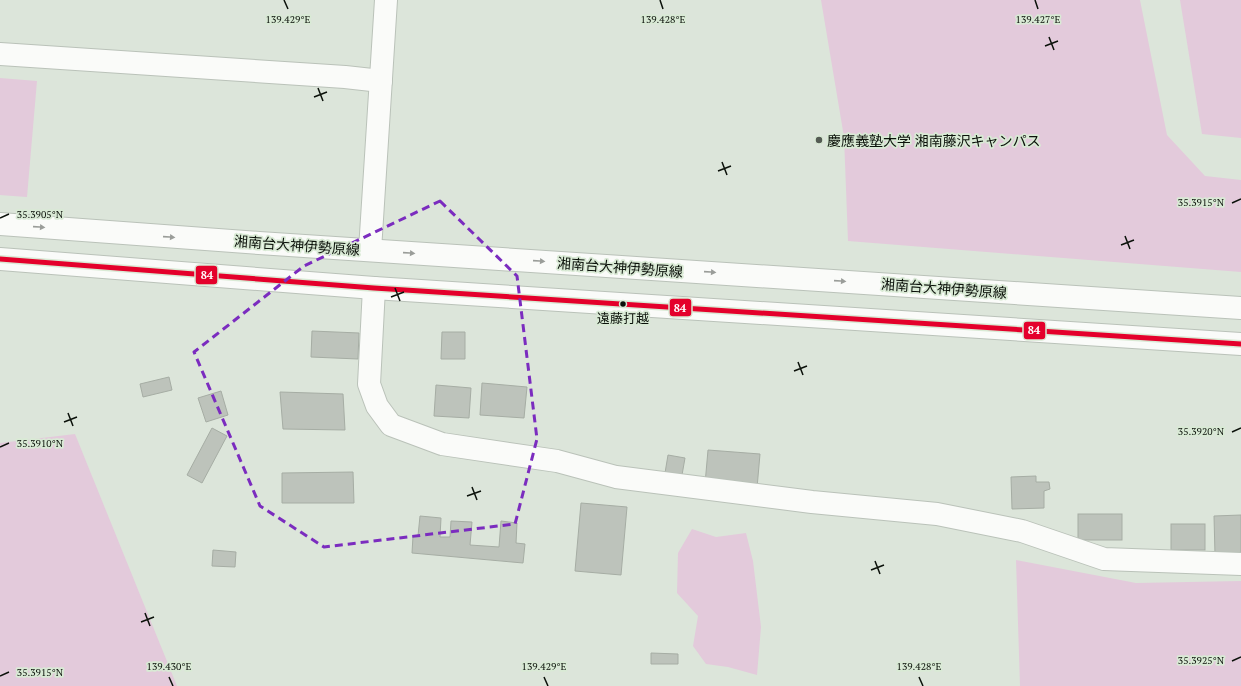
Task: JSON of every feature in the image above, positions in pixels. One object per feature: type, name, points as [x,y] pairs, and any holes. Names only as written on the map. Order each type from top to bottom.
[{"type":"street","points":[[370,250],[386,0]]},
{"type":"street","points":[[0,54],[346,77],[381,81]]},
{"type":"street","name":"湘南台大神伊勢原線","points":[[0,224],[259,243],[1241,308]]},
{"type":"street","points":[[0,259],[374,288],[1241,344]]},
{"type":"street","points":[[374,288],[369,384],[377,406],[391,425],[442,444],[557,461],[616,477],[812,502],[937,514],[1022,531],[1104,559],[1241,564]]},
{"type":"highlighted area","points":[[440,201],[517,276],[537,439],[515,524],[324,547],[260,506],[194,352],[304,266]]},
{"type":"shaded area","points":[[821,0],[1140,0],[1167,135],[1205,176],[1241,180],[1241,272],[848,241],[844,137]]},
{"type":"shaded area","points":[[1180,0],[1241,0],[1241,138],[1202,134]]},
{"type":"shaded area","points":[[0,78],[37,81],[27,197],[0,195]]},
{"type":"shaded area","points":[[75,434],[177,686],[0,686],[0,443]]},
{"type":"shaded area","points":[[692,529],[716,537],[746,533],[753,561],[761,627],[757,675],[728,667],[706,664],[693,646],[698,616],[677,593],[678,553]]},
{"type":"shaded area","points":[[1016,560],[1136,583],[1241,581],[1241,686],[1020,686]]},
{"type":"building","points":[[312,331],[359,333],[358,359],[311,357]]},
{"type":"building","points":[[442,332],[465,332],[465,359],[441,359]]},
{"type":"building","points":[[169,377],[172,390],[143,397],[140,384]]},
{"type":"building","points":[[482,383],[527,387],[524,418],[480,415]]},
{"type":"building","points":[[436,385],[471,388],[469,418],[434,416]]},
{"type":"building","points":[[221,391],[228,415],[206,422],[198,398]]},
{"type":"building","points":[[280,392],[343,394],[345,430],[283,429]]},
{"type":"building","points":[[212,428],[227,436],[202,483],[187,475]]},
{"type":"building","points":[[708,450],[760,454],[757,488],[705,484]]},
{"type":"building","points":[[668,455],[685,458],[682,475],[665,473]]},
{"type":"building","points":[[353,472],[354,503],[282,503],[282,473]]},
{"type":"building","points":[[1036,476],[1036,482],[1049,482],[1050,489],[1044,491],[1044,508],[1012,509],[1011,477]]},
{"type":"building","points":[[581,503],[627,507],[621,575],[575,571]]},
{"type":"building","points":[[1078,514],[1122,514],[1122,540],[1078,540]]},
{"type":"building","points":[[1241,515],[1241,555],[1215,555],[1214,516]]},
{"type":"building","points":[[420,516],[441,518],[440,537],[450,537],[451,521],[472,522],[470,545],[499,547],[501,521],[517,523],[516,543],[525,544],[523,563],[412,553],[413,536],[418,536]]},
{"type":"building","points":[[1171,524],[1205,524],[1205,550],[1171,550]]},
{"type":"building","points":[[213,550],[236,552],[235,567],[212,566]]},
{"type":"building","points":[[651,653],[678,654],[678,664],[651,664]]},
{"type":"transit line","name":"84","points":[[0,259],[374,288],[1241,344]]},
{"type":"place","name":"慶應義塾大学 湘南藤沢キャンパス","points":[[819,140]]},
{"type":"place","name":"遠藤打越","points":[[623,304]]}]
